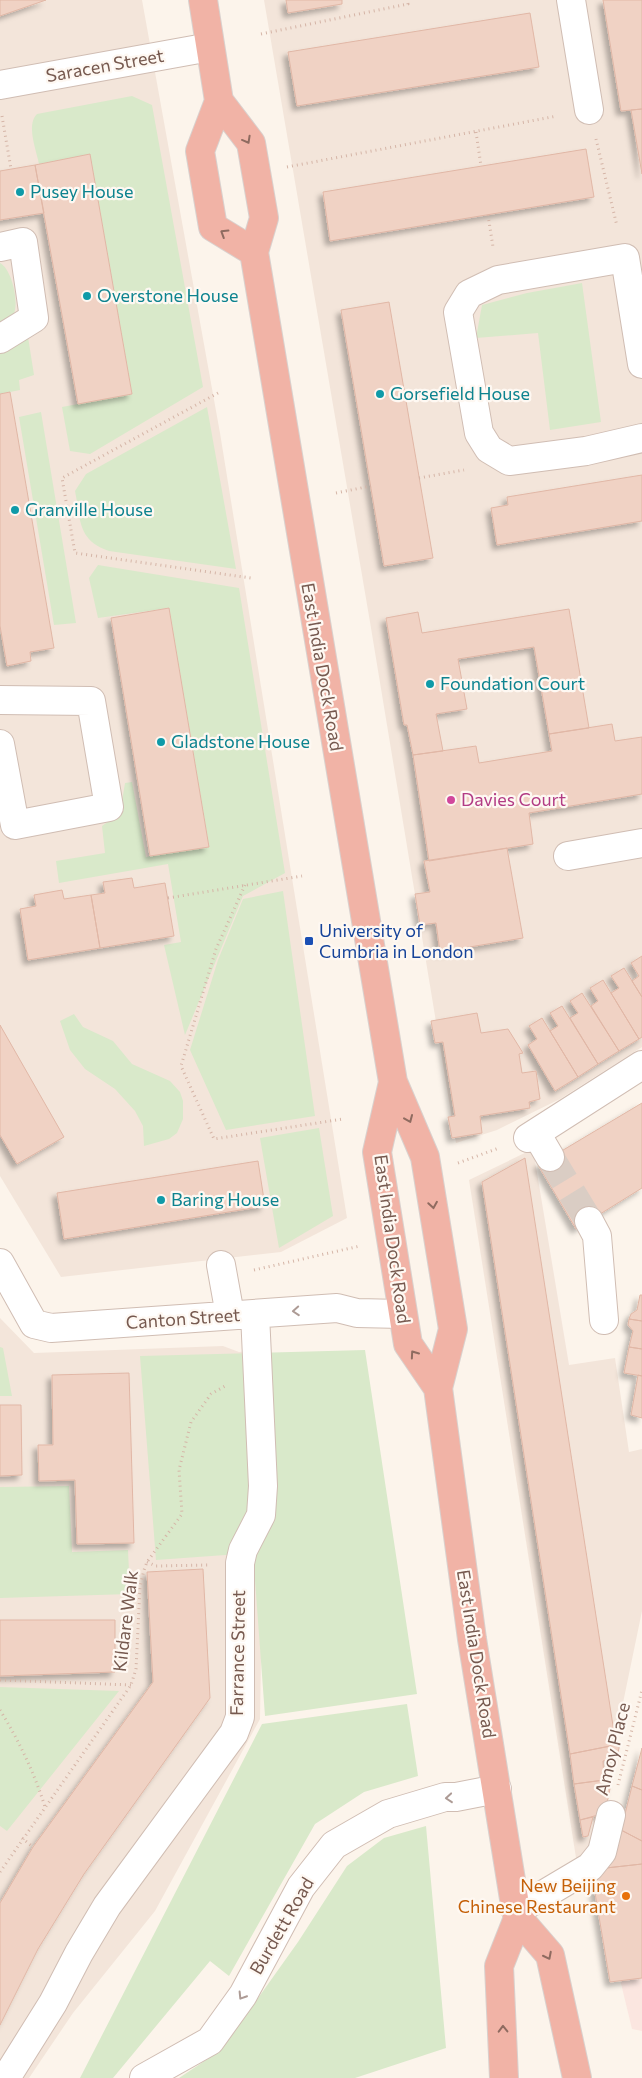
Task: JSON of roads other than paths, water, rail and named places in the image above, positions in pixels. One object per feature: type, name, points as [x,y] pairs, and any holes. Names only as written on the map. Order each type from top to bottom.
[{"type":"highway","name":"East India Dock Road","points":[[203,0],[219,101],[251,143],[264,218],[254,252],[302,549],[393,1082],[425,1157],[452,1329],[438,1388],[472,1639],[517,1915],[500,1966],[504,2078]]},
{"type":"highway","name":"East India Dock Road","points":[[219,101],[200,152],[213,227],[254,252]]},
{"type":"highway","name":"East India Dock Road","points":[[393,1082],[376,1152],[408,1344],[438,1388]]},
{"type":"highway","points":[[517,1915],[550,1955],[577,2078]]},
{"type":"street","points":[[571,0],[589,110]]},
{"type":"street","name":"Saracen Street","points":[[0,85],[210,46]]},
{"type":"street","points":[[0,247],[23,242],[34,318],[0,339]]},
{"type":"street","points":[[642,364],[625,258],[498,280],[469,294],[458,312],[479,433],[489,449],[509,461],[586,452],[642,438]]},
{"type":"street","points":[[0,700],[92,701],[109,807],[16,825],[0,744]]},
{"type":"street","points":[[568,856],[642,843]]},
{"type":"street","points":[[550,1157],[523,1139],[642,1065]]},
{"type":"street","points":[[590,1221],[597,1236],[604,1320]]},
{"type":"street","name":"Canton Street","points":[[0,1263],[34,1324],[50,1328],[337,1308],[357,1313],[402,1314]]},
{"type":"street","name":"Farrance Street","points":[[6,2078],[53,2003],[79,1953],[107,1906],[234,1733],[240,1717],[240,1563],[243,1550],[262,1515],[262,1476],[243,1315],[221,1265]]},
{"type":"street","name":"Burdett Road","points":[[144,2078],[210,2041],[243,1996],[301,1887],[334,1845],[388,1814],[445,1797],[456,1797],[497,1789]]},
{"type":"street","points":[[517,1915],[590,1866],[602,1852],[611,1815]]},
{"type":"tunnel","points":[[550,1157],[589,1221]]},
{"type":"place","name":"Pusey House","points":[[20,192]]},
{"type":"place","name":"Overstone House","points":[[87,296]]},
{"type":"place","name":"Gorsefield House","points":[[380,394]]},
{"type":"place","name":"Granville House","points":[[15,510]]},
{"type":"place","name":"Foundation Court","points":[[430,684]]},
{"type":"place","name":"Gladstone House","points":[[161,742]]},
{"type":"place","name":"Davies Court","points":[[451,800]]},
{"type":"place","name":"University of Cumbria in London","points":[[309,941]]},
{"type":"place","name":"Baring House","points":[[161,1200]]},
{"type":"place","name":"New Beijing Chinese Restaurant","points":[[626,1896]]}]
